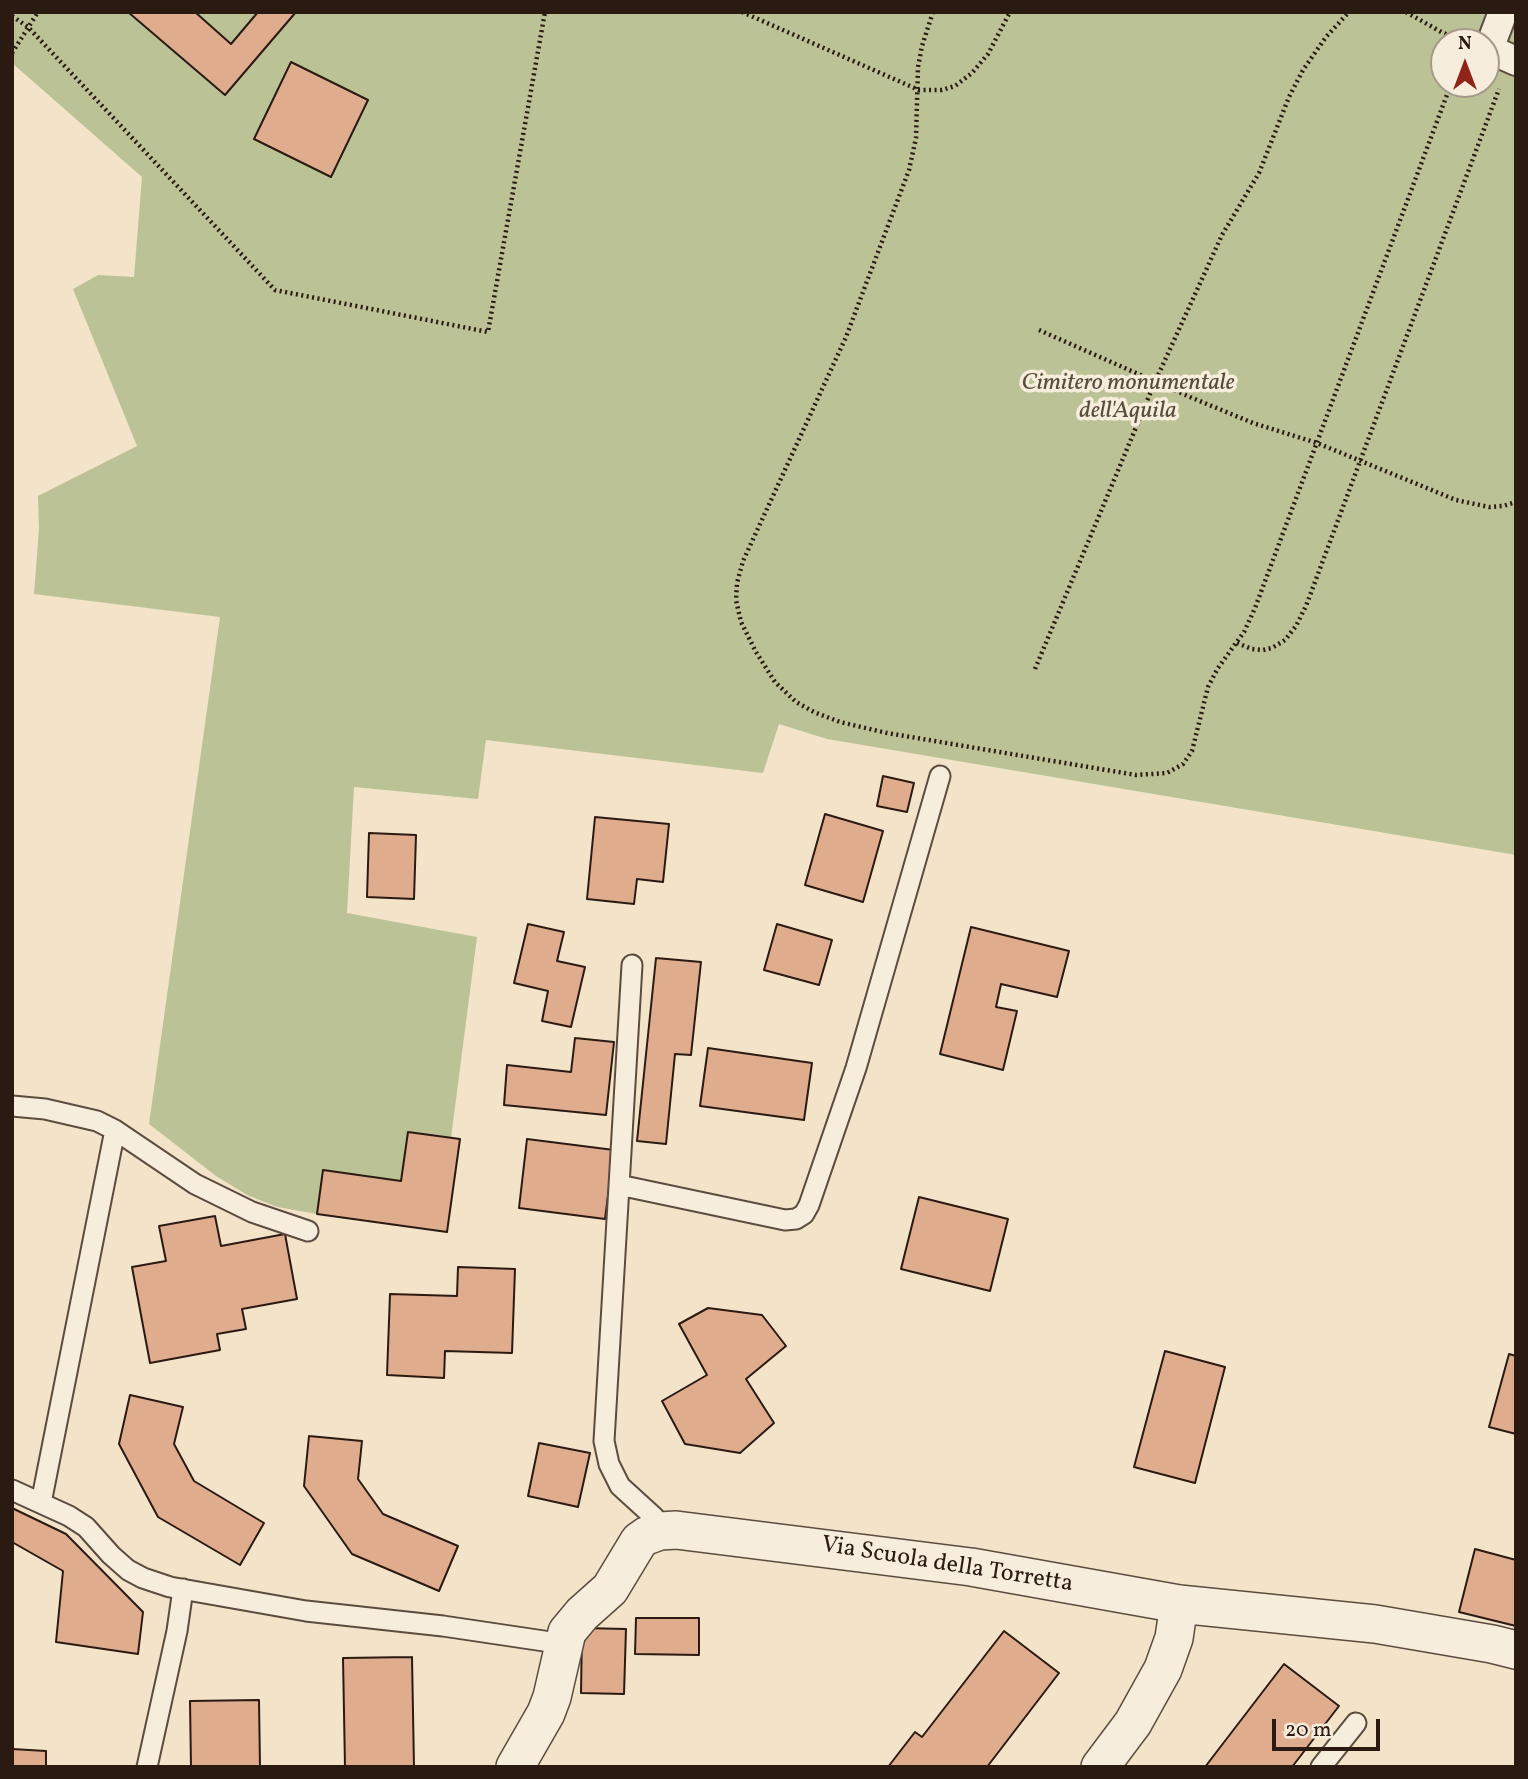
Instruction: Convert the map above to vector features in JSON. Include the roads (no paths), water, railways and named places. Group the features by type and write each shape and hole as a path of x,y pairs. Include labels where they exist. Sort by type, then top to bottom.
{"street":[{"path":"1503,12 1489,49 1513,60"},
{"path":"515,1767 546,1713 564,1644 573,1623 610,1589 639,1541 660,1531"},
{"name":"Via Scuola della Torretta","path":"660,1531 689,1531 971,1567 1179,1604 1376,1625 1516,1650"},
{"path":"1100,1767 1133,1723 1163,1669 1174,1638 1179,1604"}],"lane":[{"path":"619,1185 785,1220 796,1219 804,1214 856,1068 940,776"},
{"path":"632,965 604,1441 609,1464 620,1486 654,1517 660,1531"},
{"path":"12,1106 97,1121 214,1194 252,1212 308,1231"},
{"path":"41,1503 115,1130"},
{"path":"12,1490 69,1516 86,1527 128,1570 150,1581 306,1611 443,1626 564,1644"},
{"path":"147,1767 177,1630 183,1589"},
{"path":"1321,1767 1356,1723"}],"park label":[{"name":"Cimitero monumentale dell'Aquila","path":"1128,399"}]}
